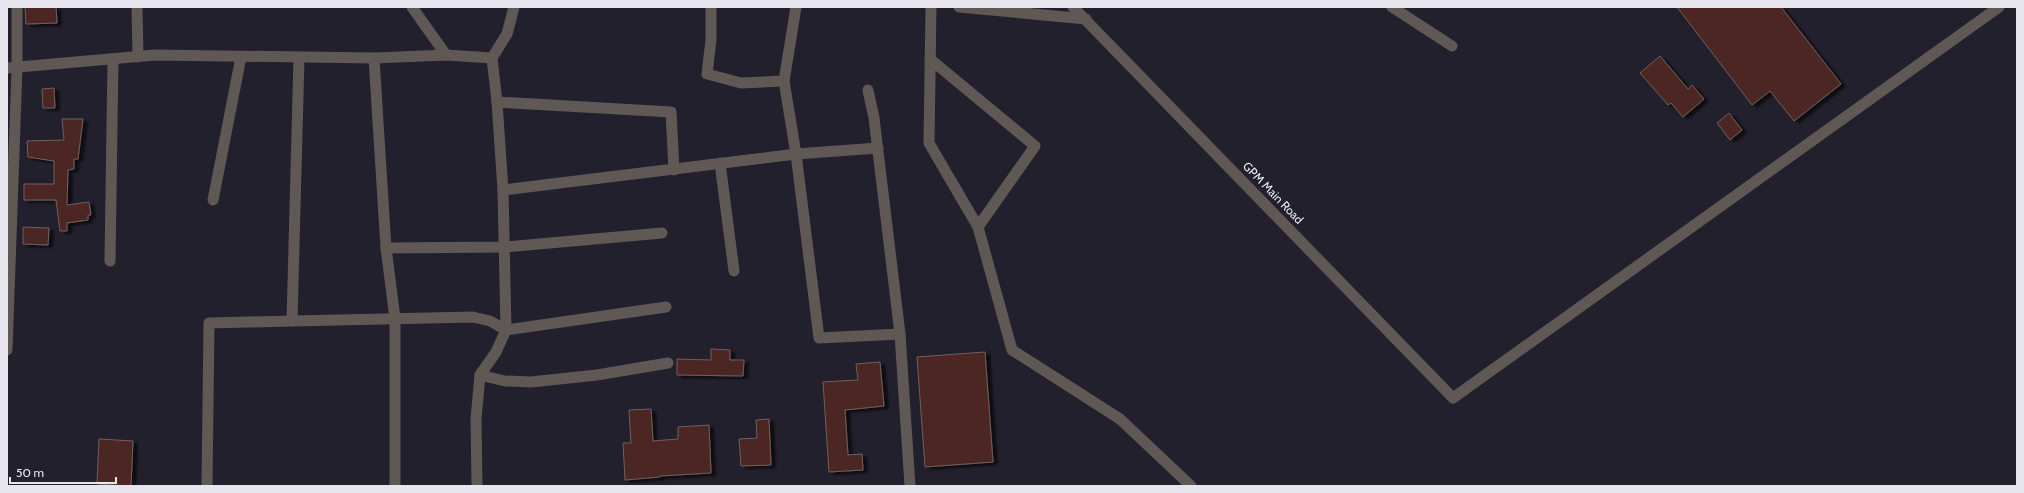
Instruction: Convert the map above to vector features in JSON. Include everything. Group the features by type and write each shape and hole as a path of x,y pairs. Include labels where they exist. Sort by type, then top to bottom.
{"street":[{"path":"7,350 12,68 17,7"},
{"path":"137,7 138,57"},
{"path":"412,7 446,55"},
{"path":"477,486 476,420 480,375 496,352 506,330 503,190 497,102 492,58 507,34 514,7"},
{"path":"711,7 711,40 707,74 741,83 784,81"},
{"path":"796,7 784,81 796,154 819,338 900,334"},
{"path":"931,7 929,143 978,227 1012,350 1120,419 1191,486"},
{"path":"959,7 1086,19"},
{"name":"GPM Main Road","path":"1073,7 1453,398 1999,7"},
{"path":"1392,7 1452,46"},
{"path":"12,68 155,55 299,58 374,58 446,55 492,58"},
{"path":"213,200 240,56"},
{"path":"292,321 299,58"},
{"path":"374,58 386,248 395,318 395,486"},
{"path":"110,261 113,59"},
{"path":"930,59 1035,146 978,227"},
{"path":"868,90 878,148 900,334 910,486"},
{"path":"497,102 671,112 674,170"},
{"path":"503,190 796,154 878,148"},
{"path":"720,163 734,271"},
{"path":"386,248 505,247 662,233"},
{"path":"207,486 209,322 473,317 490,321 506,330 666,307"},
{"path":"480,375 505,381 531,382 597,375 668,363"}],"building":[{"path":"25,7 56,7 57,23 26,24"},
{"path":"1677,7 1781,7 1841,84 1794,121 1770,91 1752,105"},
{"path":"1660,56 1688,89 1692,85 1704,99 1683,117 1671,103 1668,105 1640,73"},
{"path":"54,88 55,108 43,108 42,89"},
{"path":"1729,113 1742,130 1730,140 1717,123"},
{"path":"62,119 83,119 78,159 74,159 74,169 68,170 67,205 89,202 91,215 88,215 88,220 67,223 67,231 60,231 56,200 24,200 24,184 54,184 54,161 28,157 27,141 64,140"},
{"path":"23,227 49,228 48,245 23,244"},
{"path":"711,349 730,350 730,360 744,360 743,376 677,375 677,359 711,360"},
{"path":"985,352 993,462 925,467 917,357"},
{"path":"880,362 884,406 845,410 848,455 862,454 863,470 829,472 823,382 858,380 856,364"},
{"path":"651,409 653,441 678,439 678,427 709,425 711,473 625,480 623,443 631,443 629,410"},
{"path":"769,419 771,465 741,466 739,439 757,438 756,420"},
{"path":"99,439 133,441 131,486 97,484"}]}
